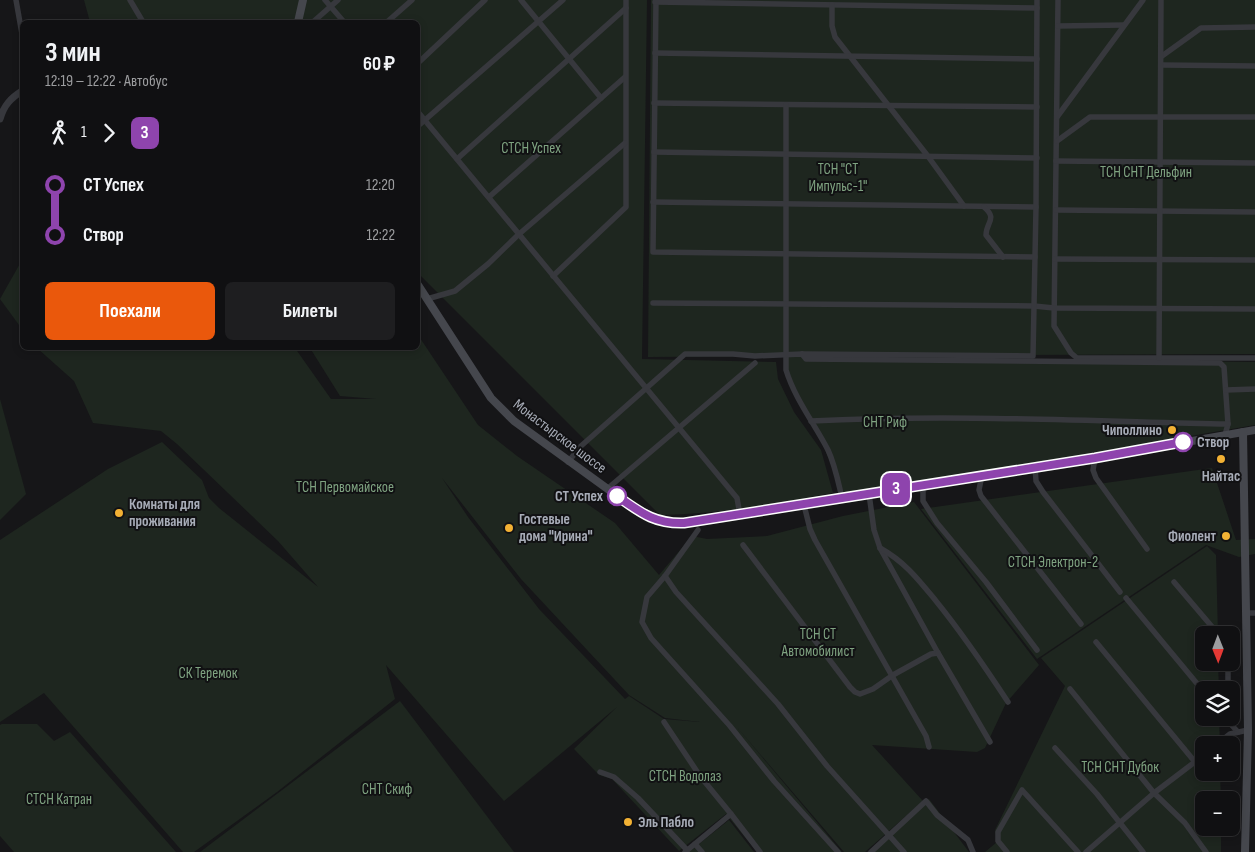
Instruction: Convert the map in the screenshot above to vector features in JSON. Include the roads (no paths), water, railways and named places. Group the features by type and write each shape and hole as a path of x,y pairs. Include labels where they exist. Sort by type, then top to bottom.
{"main road":[{"path":"298,20 303,0"},
{"name":"Монастырское шоссе","path":"420,288 491,398 514,422 648,517 667,523 684,523 804,505 1255,430"},
{"path":"1243,432 1248,730 1245,852"}],"street":[{"path":"16,0 20,23"},
{"path":"130,0 142,20"},
{"path":"324,0 342,20"},
{"path":"315,20 338,0"},
{"path":"389,20 412,0"},
{"path":"420,61 485,0"},
{"path":"521,0 601,98"},
{"path":"420,124 563,0"},
{"path":"553,276 626,207 626,0"},
{"path":"568,462 581,446 685,354 755,356 802,354 1033,356 1037,158 1037,0"},
{"path":"1058,0 1054,326 1071,353 1077,358 1255,358"},
{"path":"1057,117 1143,0"},
{"path":"1159,358 1162,117 1161,0"},
{"path":"1035,257 653,252 653,202 656,1 1037,8"},
{"path":"832,5 833,34 964,206"},
{"path":"457,159 626,8"},
{"path":"1058,26 1124,25"},
{"path":"1162,56 1201,28 1255,27"},
{"path":"655,53 1037,59"},
{"path":"1162,65 1255,66"},
{"path":"489,197 625,76"},
{"path":"0,119 5,106 12,97 20,92"},
{"path":"654,103 1037,107"},
{"path":"786,105 786,370 790,381 827,449 834,466 842,498"},
{"path":"420,115 737,498 740,515"},
{"path":"1056,140 1090,117 1255,117"},
{"path":"427,299 455,291 625,144"},
{"path":"654,152 1037,158"},
{"path":"1056,160 1255,163"},
{"path":"653,202 1036,208"},
{"path":"984,207 991,216 991,222 985,231 986,235 1003,257"},
{"path":"1056,210 1255,212"},
{"path":"1055,259 1255,260"},
{"path":"653,303 1255,309"},
{"path":"802,354 806,359 1220,363 1224,367 1226,390 1228,424 1225,435"},
{"path":"607,489 755,363"},
{"path":"1226,390 1255,389"},
{"path":"811,421 847,419 975,419 1228,424"},
{"path":"1095,458 1093,470 1096,478 1147,549"},
{"path":"1035,467 1036,481 1043,492 1120,592"},
{"path":"982,476 979,490 981,496 1081,624"},
{"path":"923,485 923,501 937,523 986,582 1037,650"},
{"path":"869,494 874,530 880,548 990,742"},
{"path":"804,505 815,540 893,675 926,736 929,747"},
{"path":"698,530 665,576 647,596 642,622 651,638 730,726 774,781 838,852"},
{"path":"743,545 855,692 860,694 873,689 893,675 931,654 938,653"},
{"path":"880,548 905,564 927,590 977,654 1008,702"},
{"path":"665,576 688,605 778,704 827,766 904,852"},
{"path":"1174,582 1211,626"},
{"path":"1126,598 1195,681"},
{"path":"1246,613 1255,613"},
{"path":"1086,852 1154,793 1194,762 1096,642"},
{"path":"1070,689 1154,793 1184,823 1206,852"},
{"path":"664,722 700,776 760,852"},
{"path":"1233,726 1238,732"},
{"path":"1227,736 1248,730"},
{"path":"1055,748 1097,794 1143,852"},
{"path":"600,772 614,777 638,798 686,851 731,814"},
{"path":"1007,852 998,841 998,832 1022,790 1078,852"},
{"path":"871,852 926,801 937,815 968,840 973,852"},
{"path":"695,844 702,852"}],"place":[{"name":"Чиполлино","path":"1172,430"},
{"name":"Створ","path":"1183,442"},
{"name":"Найтас","path":"1221,459"},
{"name":"СТ Успех","path":"617,496"},
{"name":"Комнаты для проживания","path":"119,513"},
{"name":"Гостевые дома \"Ирина\"","path":"509,528"},
{"name":"Фиолент","path":"1226,536"},
{"name":"Эль Пабло","path":"628,822"}],"park label":[{"name":"СТСН Успех","path":"531,148"},
{"name":"ТСН СНТ Дельфин","path":"1146,172"},
{"name":"ТСН \"СТ Импульс-1\"","path":"838,178"},
{"name":"СНТ Риф","path":"885,422"},
{"name":"ТСН Первомайское","path":"345,487"},
{"name":"СТСН Электрон-2","path":"1053,562"},
{"name":"ТСН СТ Автомобилист","path":"818,642"},
{"name":"СК Теремок","path":"208,673"},
{"name":"ТСН СНТ Дубок","path":"1120,767"},
{"name":"СТСН Водолаз","path":"685,776"},
{"name":"СНТ Скиф","path":"387,789"},
{"name":"СТСН Катран","path":"59,799"}]}
